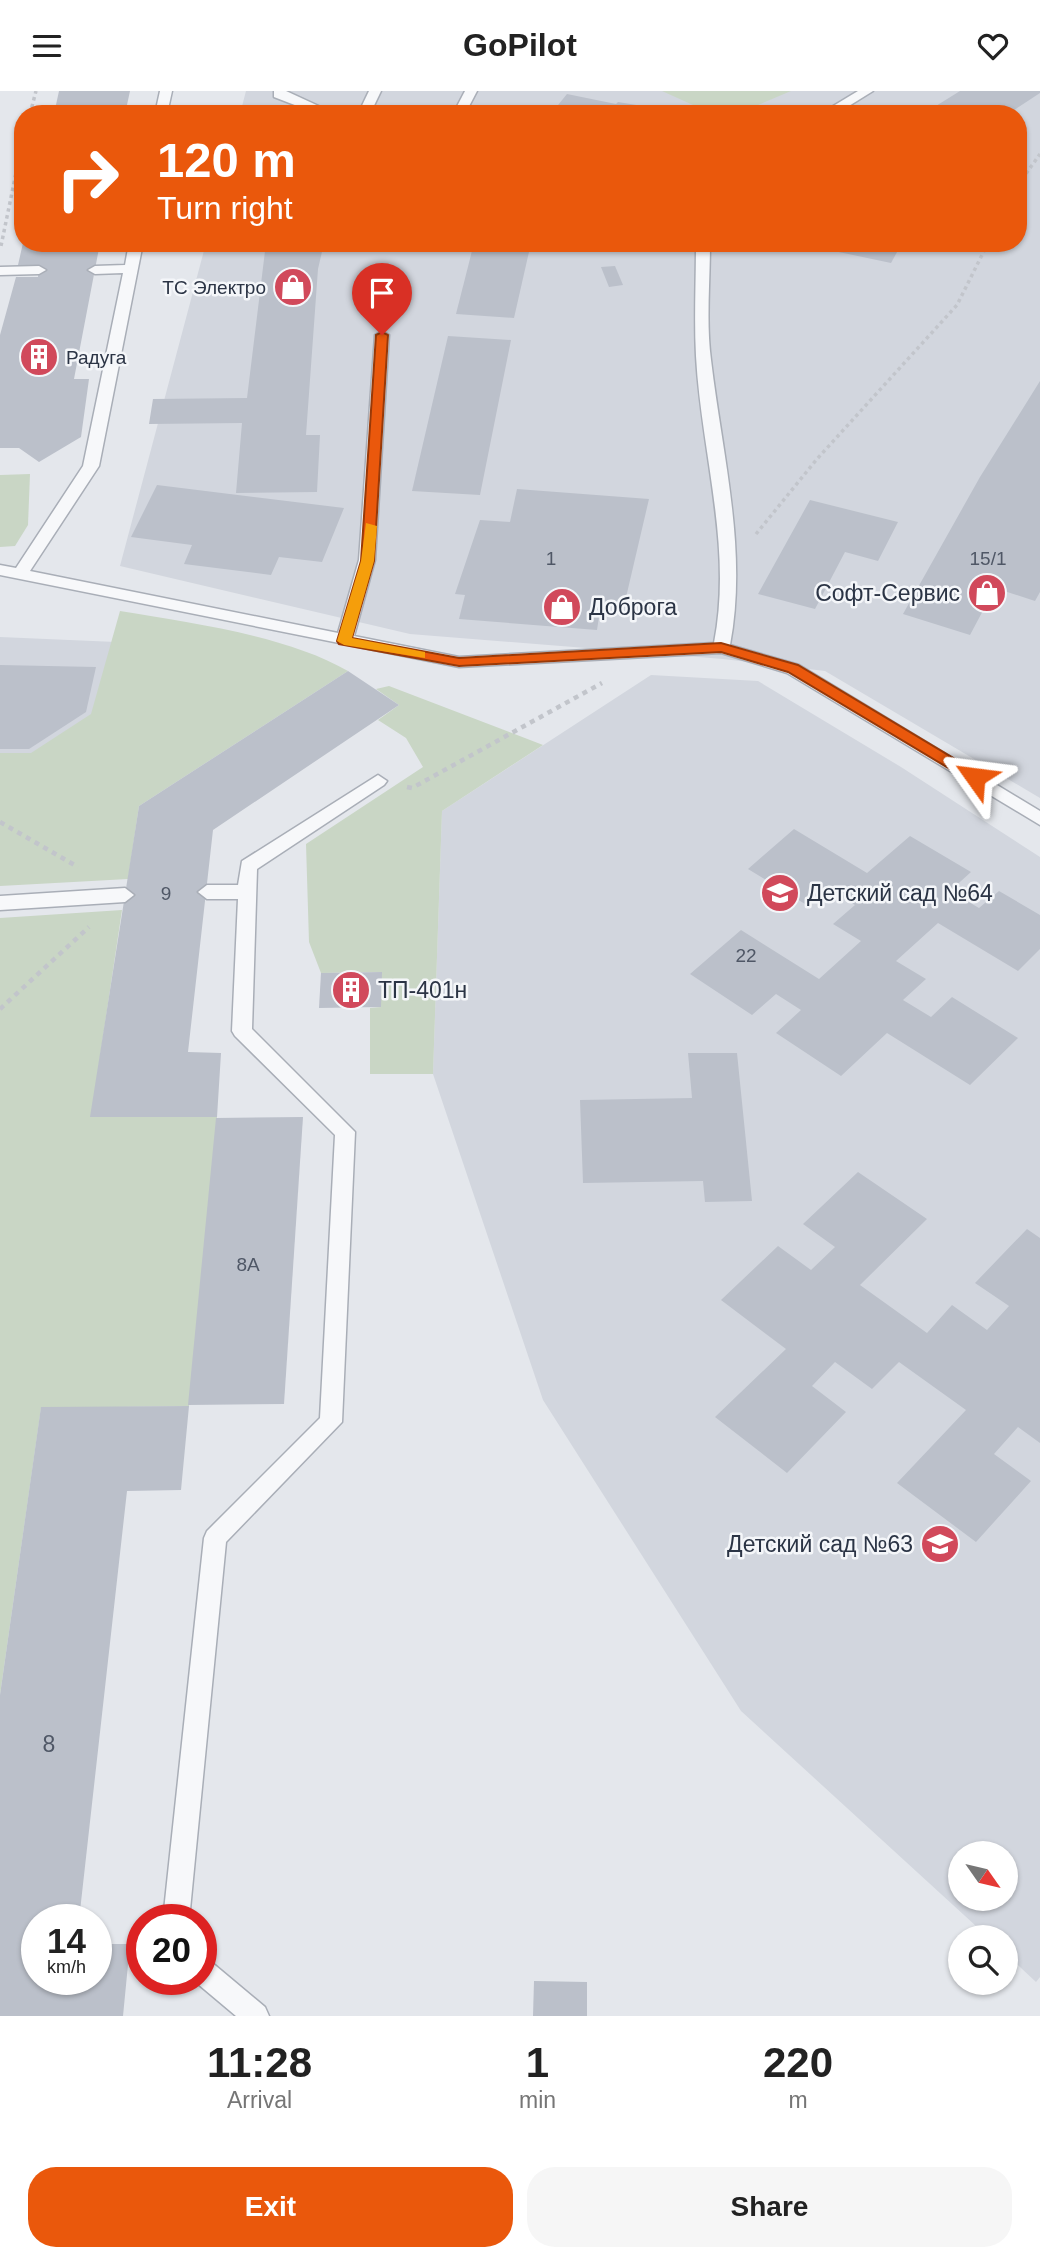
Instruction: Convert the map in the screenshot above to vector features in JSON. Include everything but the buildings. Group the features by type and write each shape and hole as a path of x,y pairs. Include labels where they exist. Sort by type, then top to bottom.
{"lane":[{"path":"279,91 278,94 307,105"},
{"path":"842,105 867,91"},
{"path":"21,572 91,466 135,252"},
{"path":"703,252 703,356 730,566 728,612 721,648"},
{"path":"95,270 132,269"},
{"path":"0,271 38,270"},
{"path":"344,641 367,561 382,335"},
{"path":"0,570 21,572 344,641 459,662 721,648 793,669 1040,819"},
{"path":"178,1904 215,1538 331,1422 345,1132 242,1031 248,866 378,781"},
{"path":"207,892 246,892"},
{"path":"0,903 125,895"},
{"path":"217,1983 256,2016"}],"path":[{"path":"1027,172 1040,154"},
{"path":"0,250 14,182"},
{"path":"730,566 817,459 957,305 984,252"},
{"path":"378,781 412,788 657,651"},
{"path":"0,822 125,895 0,1009"}],"shaded area":[{"path":"246,91 1040,91 1040,798 825,671 723,659 410,634 120,566 204,252 1027,252 1027,105 242,105"},
{"path":"0,637 162,644 133,735 0,775"},
{"path":"651,675 758,681 901,767 1040,857 1040,1977 1036,1982 1018,1965 1018,1925 975,1925 960,1911 1018,1911 1018,1841 948,1841 948,1900 741,1711 543,1400 433,1074 442,811"}],"green space":[{"path":"662,91 791,91 758,105 693,105"},
{"path":"30,474 28,525 15,546 0,547 0,475"},
{"path":"120,611 267,639 296,648 348,671 139,806 128,879 0,886 0,753 31,753 91,714"},
{"path":"389,686 543,745 442,811 433,1074 370,1074 370,1008 381,1007 381,972 321,973 309,942 306,844 423,767 406,738 378,720 399,705 376,689"},
{"path":"122,910 91,1117 217,1117 189,1406 41,1408 0,1695 0,918"}],"slow traffic":[{"path":"370,526 367,561 344,641 420,655"}],"place":[{"name":"ТС Электро","path":"293,287"},
{"name":"Радуга","path":"39,357"},
{"name":"Софт-Сервис","path":"987,593"},
{"name":"Доброга","path":"562,607"},
{"name":"Детский сад №64","path":"780,893"},
{"name":"ТП-401н","path":"351,990"},
{"name":"Детский сад №63","path":"940,1544"}],"route":[{"path":"382,335 374,491 367,561 344,641 459,662 721,648 793,669 975,777"}]}
